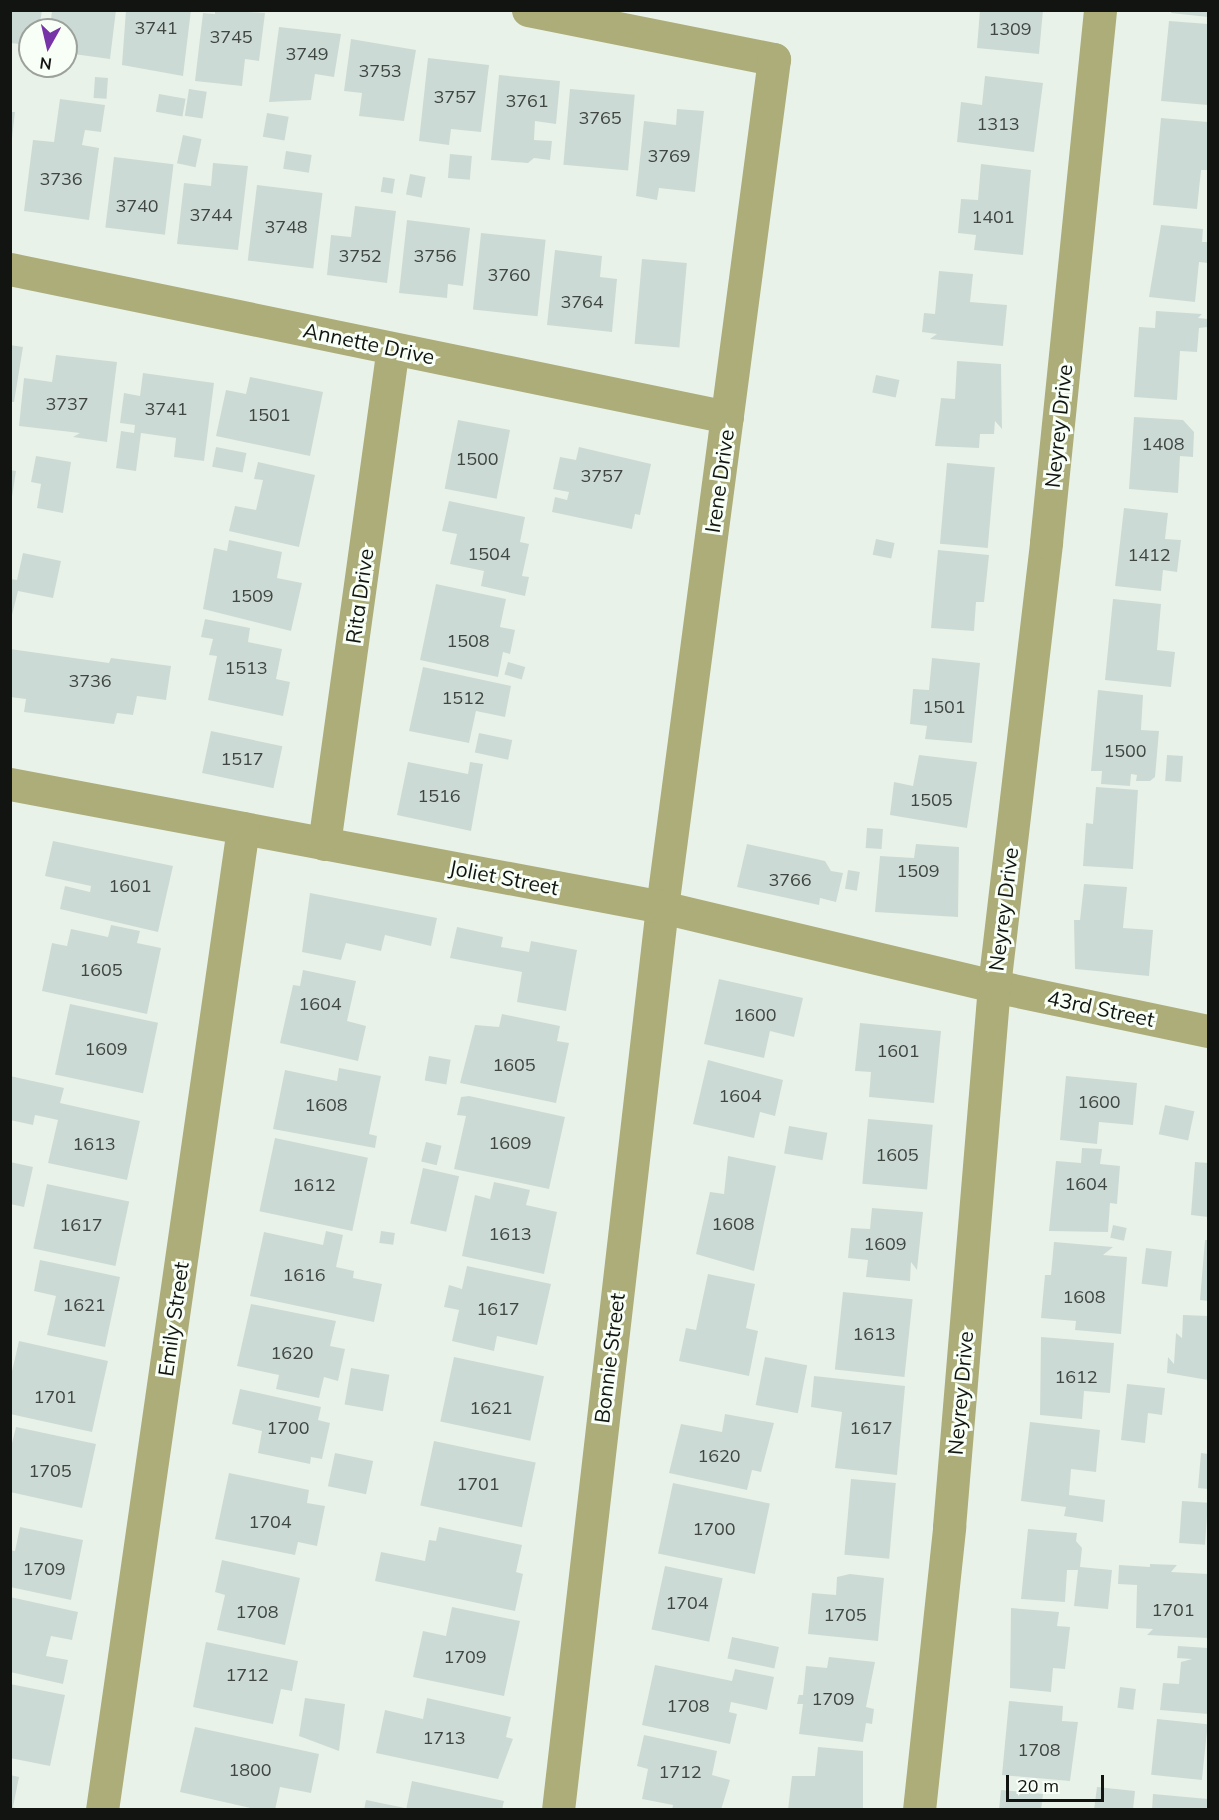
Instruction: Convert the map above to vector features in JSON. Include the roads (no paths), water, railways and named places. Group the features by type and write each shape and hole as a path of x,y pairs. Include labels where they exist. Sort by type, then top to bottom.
{"street":[{"name":"Irene Drive","path":"528,10 774,58 662,907"},
{"name":"Neyrey Drive","path":"919,1809 949,1527 994,986 1046,542 1100,10"},
{"name":"Annette Drive","path":"10,269 727,417"},
{"name":"Rita Drive","path":"324,844 393,349"},
{"name":"Joliet Street","path":"10,784 662,907 994,986"},
{"name":"Emily Street","path":"102,1809 243,828"},
{"name":"Bonnie Street","path":"558,1809 662,907"},
{"name":"43rd Street","path":"994,986 1209,1031"}]}
